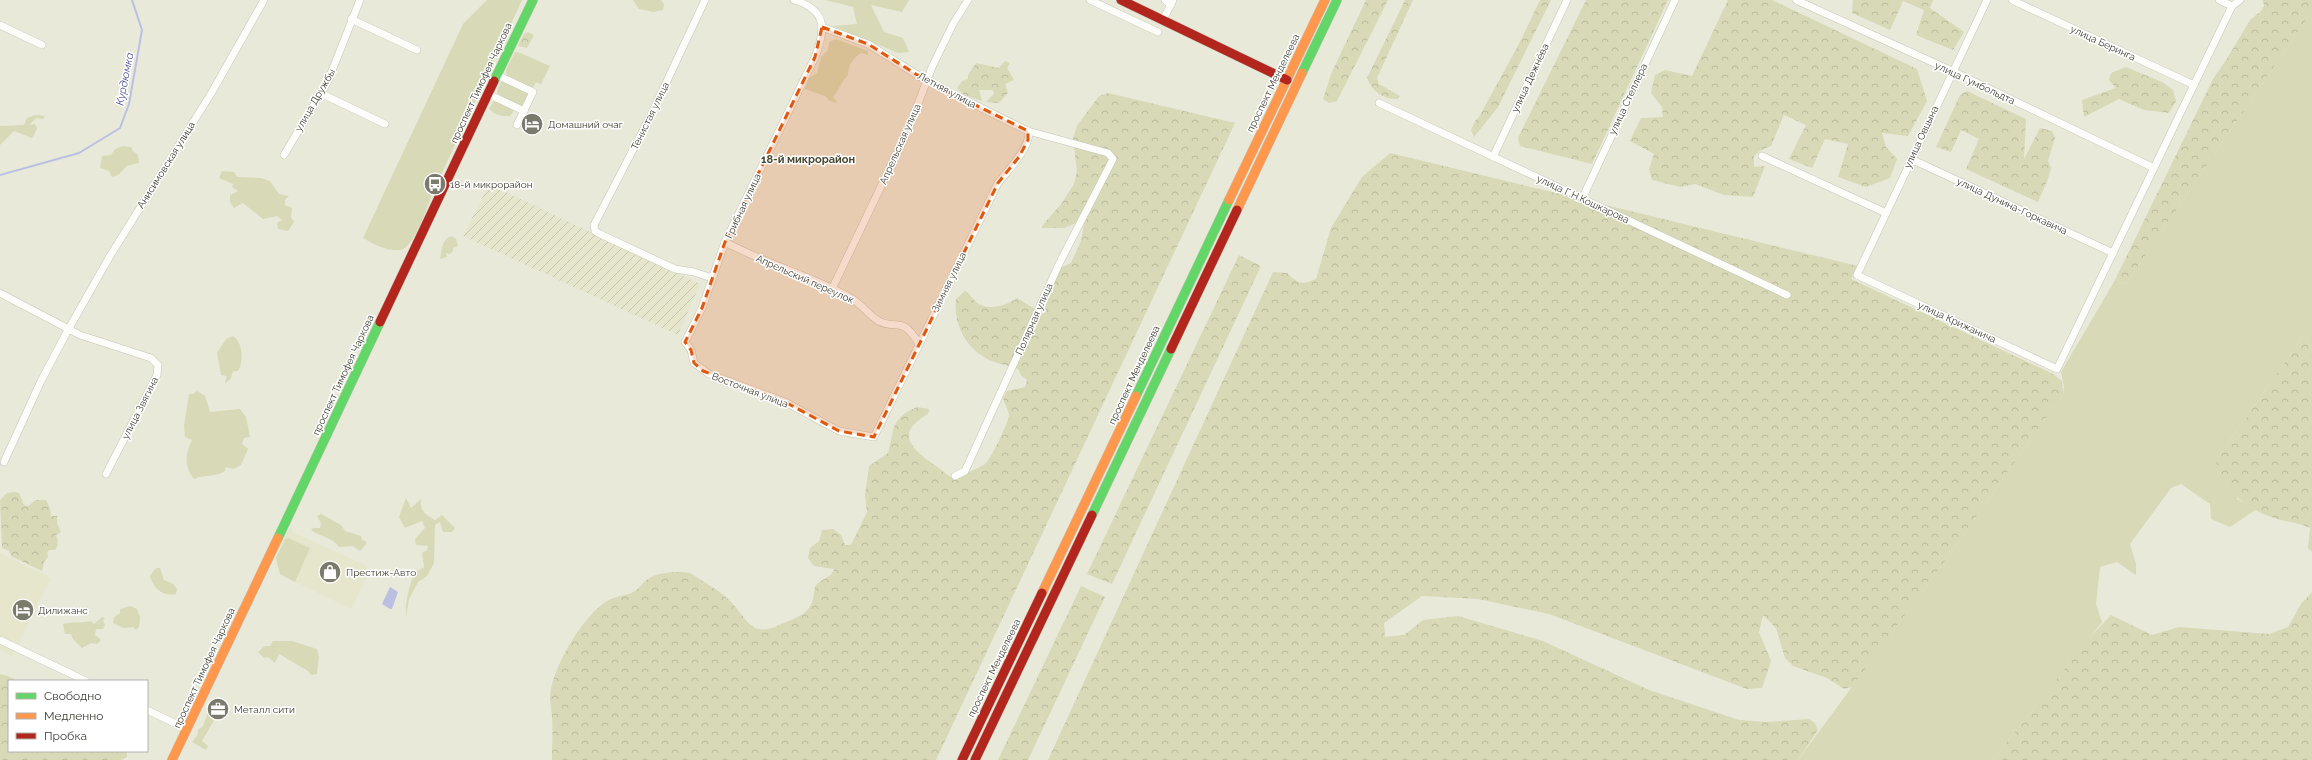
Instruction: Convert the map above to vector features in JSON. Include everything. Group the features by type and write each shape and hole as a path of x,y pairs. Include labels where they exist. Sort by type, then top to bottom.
{"main road":[{"name":"проспект Тимофея Чаркова","path":"172,760 532,0"},
{"path":"1121,0 1287,80"},
{"name":"проспект Менделеева","path":"962,760 1325,0"},
{"path":"975,760 1337,0"},
{"path":"1057,561 1067,566"}],"street":[{"name":"Анисимовская улица","path":"4,462 38,387 68,330 110,256 212,92 264,0"},
{"name":"улица Дружбы","path":"284,155 335,66 351,19 360,0"},
{"name":"Тенистая улица","path":"705,0 651,115 594,225 595,231 675,269 694,272 712,278"},
{"path":"794,0 817,12 821,18 822,27"},
{"name":"Апрельская улица","path":"832,289 893,162 948,34 968,0"},
{"path":"1090,0 1158,32"},
{"path":"1163,20 1172,3 1165,0"},
{"name":"улица Дежнёва","path":"1493,157 1567,0"},
{"name":"улица Стеллера","path":"1582,199 1675,0"},
{"name":"улица Гумбольдта","path":"1796,0 1952,71 2154,168"},
{"name":"улица Овцына","path":"1857,275 1952,71 1987,0"},
{"name":"улица Беринга","path":"2012,0 2194,85"},
{"path":"2219,0 2232,6"},
{"path":"2113,253 2232,6 2240,0"},
{"path":"351,19 417,50"},
{"path":"0,25 42,46"},
{"name":"Летняя улица","path":"822,27 868,44 927,81 1028,131 1108,153 1113,159"},
{"name":"Грибная улица","path":"684,342 702,308 725,242 815,57 822,27"},
{"path":"497,75 533,92 517,125"},
{"path":"320,93 385,124"},
{"path":"488,94 524,111"},
{"name":"улица Г.Н.Кошкарова","path":"1379,103 1787,295"},
{"name":"Зимняя улица","path":"874,438 998,183 1019,157 1028,140 1028,131"},
{"path":"1762,156 1886,212"},
{"name":"Полярная улица","path":"955,476 965,471 1059,264 1113,159"},
{"name":"улица Дунина-Горкавича","path":"1911,159 2113,253"},
{"name":"Апрельский переулок","path":"725,242 747,254 832,289 858,303 878,320 903,326 913,335 919,344"},
{"name":"улица Крижанича","path":"1857,275 2057,369 2113,253"},
{"path":"0,293 68,330"},
{"name":"улица Звягина","path":"68,330 151,358 158,365 157,375 106,474"},
{"name":"Восточная улица","path":"684,342 691,350 694,363 709,374 785,402 839,431 874,438"},
{"path":"0,640 84,680"},
{"path":"148,710 187,729"}],"highlighted area":[{"path":"822,27 868,44 927,81 1028,131 1028,140 1019,157 998,183 874,437 839,431 785,402 703,371 694,363 691,350 685,342 702,308 725,242 815,57"}],"shaded area":[{"path":"489,184 700,284 678,335 463,236"},
{"path":"291,526 293,532 367,566 367,576 351,609 280,574 276,558"},
{"path":"0,553 51,578 12,656 0,650"}],"green space":[{"path":"487,0 522,0 441,175 434,175 428,190 432,194 424,216 411,242 401,250 386,249 376,245 363,238 463,24"},
{"path":"633,0 661,0 664,4 663,10 654,12 639,9"},
{"path":"825,0 909,0 902,12 871,5 884,32 903,38 909,52 898,53 833,26 857,24 853,7"},
{"path":"1366,0 1388,0 1337,101 1329,103 1323,99 1331,74"},
{"path":"1405,0 1413,0 1377,78 1379,84 1400,96 1398,99 1392,99 1387,98 1375,91 1367,78"},
{"path":"1540,0 1551,0 1498,107 1474,137 1471,130 1475,121 1479,117 1520,42"},
{"path":"1586,0 1668,0 1592,164 1520,146 1518,138"},
{"path":"1728,0 1772,0 1917,69 1927,101 1908,136 1882,133 1886,147 1897,159 1890,178 1866,187 1838,177 1848,144 1825,139 1812,168 1789,159 1806,125 1784,115 1771,146 1761,150 1754,156 1754,167 1765,166 1753,197 1724,195 1695,184 1680,187 1652,180 1649,169 1654,154 1630,141 1641,118 1663,117 1662,107 1651,93 1655,75 1665,70 1692,76"},
{"path":"1853,0 1933,0 1930,8 1964,32 1953,50 1916,35 1924,10 1903,1 1890,30 1852,13"},
{"path":"2263,0 2312,0 2312,11 2126,284 2114,282 2213,79 2250,20 2261,11 2264,6"},
{"path":"2312,11 2312,324 2230,440 2237,499 2257,509 2230,527 2211,519 2210,504 2181,484 2171,488 2130,544 2136,564 2136,575 2117,562 2100,567 2096,604 2102,622 1993,760 1798,760 1950,554 2063,394 2064,387 2061,372 2114,282 2126,284"},
{"path":"528,32 534,35 527,48 518,46 524,34"},
{"path":"836,39 868,51 868,55 861,53 852,62 848,75 833,97 838,103 830,101 825,96 805,89 809,78 817,73 821,57 828,50 829,42"},
{"path":"515,52 550,66 541,84 536,82 533,88 507,77 506,70"},
{"path":"1005,61 1010,63 1007,68 1014,80 1005,84 1008,93 999,103 986,102 994,94 993,90 979,90 982,101 964,95 957,88 962,81 968,79 968,75 976,63 999,68"},
{"path":"2126,67 2162,82 2173,90 2176,101 2169,113 2144,110 2119,99 2084,117 2082,100 2116,88 2109,80 2111,73"},
{"path":"502,80 527,91 529,96 523,107 498,95 497,91"},
{"path":"1967,91 2026,119 2024,159 2040,128 2052,131 2055,138 2048,161 2051,168 2038,202 1966,169 1979,139 1961,130 1951,152 1936,147 1960,95"},
{"path":"1108,93 1235,123 936,760 552,760 552,715 550,699 551,687 555,674 568,646 586,621 604,603 635,591 646,580 657,575 674,572 690,573 728,599 751,626 757,629 774,627 798,617 805,612 813,600 815,587 817,584 833,572 834,569 814,566 808,558 810,548 819,541 822,530 833,529 841,535 845,545 850,545 852,543 867,512 865,495 869,466 888,453 895,425 898,420 908,411 917,407 929,409 928,414 911,428 909,434 910,441 919,453 951,477 954,478 985,464 999,441 1008,419 1009,415 1003,398 1007,391 1025,387 1027,380 1021,375 1018,369 983,357 975,351 959,327 956,299 965,291 976,302 986,307 991,307 1003,305 1017,298 1043,314 1056,270 1071,263 1081,241 1084,224 1081,221 1064,228 1042,228 1042,226 1062,203 1074,184 1077,171 1073,138 1077,126 1099,96"},
{"path":"495,100 514,111 510,116 501,116 496,114 489,108"},
{"path":"35,115 45,116 43,119 36,118 29,125 35,124 37,129 32,138 14,131 0,145 0,126 24,125 27,118"},
{"path":"123,146 131,147 138,155 139,163 127,166 118,175 112,177 109,171 100,168 102,156 111,155 115,149"},
{"path":"1390,153 1858,266 1851,279 2053,374 2062,381 2063,394 1950,554 1852,687 1844,689 1827,678 1793,666 1785,658 1776,628 1763,615 1759,632 1771,661 1762,688 1747,689 1549,614 1478,599 1422,596 1384,623 1385,637 1404,635 1423,620 1458,616 1543,641 1649,690 1739,720 1766,722 1809,719 1815,723 1818,730 1798,760 1048,760 1273,272 1287,273 1297,281 1304,283 1316,279 1331,228 1362,177"},
{"path":"222,171 234,172 237,177 261,178 270,181 279,194 289,196 285,200 285,205 292,208 291,217 294,222 288,231 278,229 277,223 282,220 277,216 263,219 243,203 234,208 230,202 230,195 238,191 232,187 233,184 219,178"},
{"path":"452,236 456,239 458,246 453,248 453,251 450,254 446,253 447,257 440,259 444,242 448,237"},
{"path":"1239,255 1261,266 1112,584 1087,574"},
{"path":"2312,324 2312,552 2308,548 2310,528 2301,524 2266,515 2243,502 2217,479 2216,460"},
{"path":"233,336 241,347 242,358 238,371 233,371 231,378 225,384 227,376 221,375 217,353 226,339"},
{"path":"197,391 205,396 210,412 240,409 246,417 250,437 244,438 242,444 248,449 241,465 234,469 226,467 225,471 221,473 194,479 188,470 187,465 188,451 192,440 185,437 184,426 189,394 193,394"},
{"path":"7,493 19,493 24,505 28,506 36,500 46,500 50,508 51,516 57,516 57,523 61,532 56,535 58,545 55,550 49,550 47,553 48,557 44,562 42,571 11,556 9,551 2,548 0,500"},
{"path":"406,498 411,508 421,499 422,510 426,514 435,520 442,515 455,528 452,532 443,532 440,522 435,525 434,563 427,576 418,582 409,599 406,617 410,584 414,573 424,567 422,553 427,550 428,546 416,545 415,539 425,528 422,521 405,528 399,517"},
{"path":"321,514 341,525 345,531 361,536 362,540 366,541 366,544 360,551 353,546 339,547 333,541 311,530 313,528 320,528 321,523 317,516"},
{"path":"288,538 310,548 295,582 280,574 276,558 285,539"},
{"path":"156,568 160,568 164,580 173,584 177,589 176,594 171,595 163,593 156,588 150,576"},
{"path":"1081,586 1105,597 1028,760 998,760"},
{"path":"2312,592 2312,760 1993,760 2089,638 2111,615 2152,635 2179,627 2269,634 2288,627 2301,604"},
{"path":"130,606 137,609 140,617 139,627 136,630 133,627 123,628 113,623 114,617 120,613 120,609"},
{"path":"102,617 105,618 103,621 105,625 103,629 96,629 95,635 101,640 97,644 91,643 82,648 73,639 71,634 65,634 63,624 91,621 94,624"},
{"path":"273,641 292,641 317,649 319,657 317,674 311,675 308,671 279,654 275,663 268,657 264,658 258,652 265,646 270,646"},
{"path":"0,674 15,680 8,680 8,752 127,752 127,757 121,760 0,760"},
{"path":"209,710 212,710 211,714 216,717 202,741 208,746 206,750 192,742 198,734 198,730 203,726"}],"water":[{"path":"390,587 398,592 392,609 382,604"}],"waterway":[{"name":"Курдюмка","path":"0,175 79,153 120,128 129,104 142,30 132,0"}],"traffic: fast":[{"path":"494,81 533,0"},
{"path":"1302,73 1337,0"},
{"path":"1136,396 1229,200"},
{"path":"278,538 380,322"},
{"path":"1092,515 1171,349"}],"traffic: slow":[{"path":"1229,200 1325,0"},
{"path":"1237,210 1302,73"},
{"path":"1042,593 1136,396"},
{"path":"172,760 278,538"}],"traffic: jam":[{"path":"1121,0 1287,80"},
{"path":"380,322 494,81"},
{"path":"1171,349 1237,210"},
{"path":"975,760 1092,515"},
{"path":"962,760 1042,593"}],"place":[{"name":"Домашний очаг","path":"532,124"},
{"name":"18-й микрорайон","path":"435,184"},
{"name":"Престиж-Авто","path":"330,572"},
{"name":"Дилижанс","path":"23,610"},
{"name":"Металл сити","path":"218,709"}],"district":[{"name":"18-й микрорайон","path":"808,159"}]}
